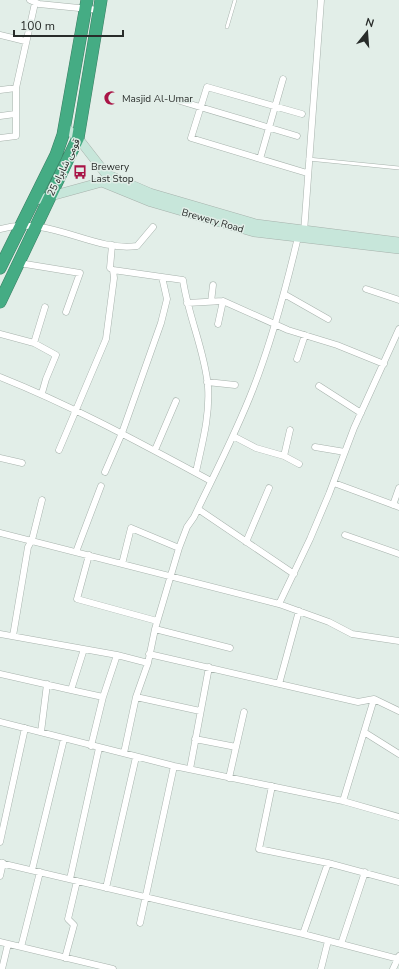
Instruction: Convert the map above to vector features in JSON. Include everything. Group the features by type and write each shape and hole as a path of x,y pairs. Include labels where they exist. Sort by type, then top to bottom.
{"highway":[{"name":"قومی شاہراہ 25","path":"0,268 56,155 65,126 86,4"},
{"name":"قومی شاہراہ 25","path":"0,302 49,196 78,138 100,5"}],"main road":[{"name":"Brewery Road","path":"65,126 78,138 104,178 256,224 302,235 399,249"},
{"path":"33,201 104,178"},
{"name":"Brewery Road","path":"302,235 399,242"}],"street":[{"path":"124,753 136,697 148,663 155,629 179,548 187,527 198,509 233,436 253,389 302,235 321,0"},
{"path":"0,138 16,136 16,88 32,1 100,5"},
{"path":"0,34 25,42"},
{"path":"260,159 284,79"},
{"path":"302,114 206,87 191,138 307,173"},
{"path":"0,90 16,88"},
{"path":"180,101 296,136"},
{"path":"0,116 15,114"},
{"path":"0,229 36,225 122,248 137,246 153,227"},
{"path":"59,450 106,339 114,278 113,270 110,268 112,245"},
{"path":"18,263 80,273 66,312"},
{"path":"113,270 183,280 187,303 204,364 207,382 207,421 196,472"},
{"path":"105,472 122,433 161,323 167,299 162,277"},
{"path":"211,302 213,284"},
{"path":"366,289 399,300"},
{"path":"284,294 328,319"},
{"path":"187,303 223,301 305,335 384,364"},
{"path":"218,324 223,301"},
{"path":"34,344 45,307"},
{"path":"279,604 294,574 334,483 361,413 399,330"},
{"path":"0,334 34,344 56,355 42,393"},
{"path":"297,359 305,335"},
{"path":"0,377 42,393 77,410 211,481"},
{"path":"207,382 234,385"},
{"path":"318,386 361,413"},
{"path":"155,450 176,401"},
{"path":"284,456 290,430"},
{"path":"233,436 256,448 284,456 299,464"},
{"path":"315,447 345,452"},
{"path":"0,458 22,464"},
{"path":"334,483 396,506 399,488"},
{"path":"76,552 101,486"},
{"path":"246,542 269,488"},
{"path":"13,636 28,547 32,540 42,500"},
{"path":"198,509 294,574"},
{"path":"122,564 131,528 179,548"},
{"path":"0,532 279,604 329,622 352,634 399,642"},
{"path":"345,535 399,554"},
{"path":"89,555 77,599 158,621"},
{"path":"279,684 299,612"},
{"path":"155,629 230,648"},
{"path":"0,634 117,655 148,663"},
{"path":"71,690 84,649"},
{"path":"149,654 358,702 374,699 399,711"},
{"path":"91,746 117,655"},
{"path":"190,770 209,667"},
{"path":"0,674 104,697"},
{"path":"41,732 47,684"},
{"path":"136,697 200,711"},
{"path":"343,802 374,699"},
{"path":"229,778 244,712"},
{"path":"0,722 190,770 272,786 343,802 399,817"},
{"path":"0,842 24,728"},
{"path":"364,732 399,754"},
{"path":"32,870 64,739"},
{"path":"195,739 236,747"},
{"path":"65,958 74,925 68,919 73,880 99,748"},
{"path":"106,888 136,757"},
{"path":"140,923 174,766"},
{"path":"272,786 259,849 328,863 399,882"},
{"path":"0,876 1,863 303,934 399,958 393,969"},
{"path":"303,934 328,863"},
{"path":"21,947 40,872"},
{"path":"341,944 365,872"},
{"path":"320,969 328,941"},
{"path":"0,942 113,969"},
{"path":"2,969 8,944"}],"lane":[{"path":"227,27 235,0"},
{"path":"308,159 399,168"}],"place":[{"name":"Masjid Al-Umar","path":"111,98"},
{"name":"Brewery Last Stop","path":"80,172"}]}
